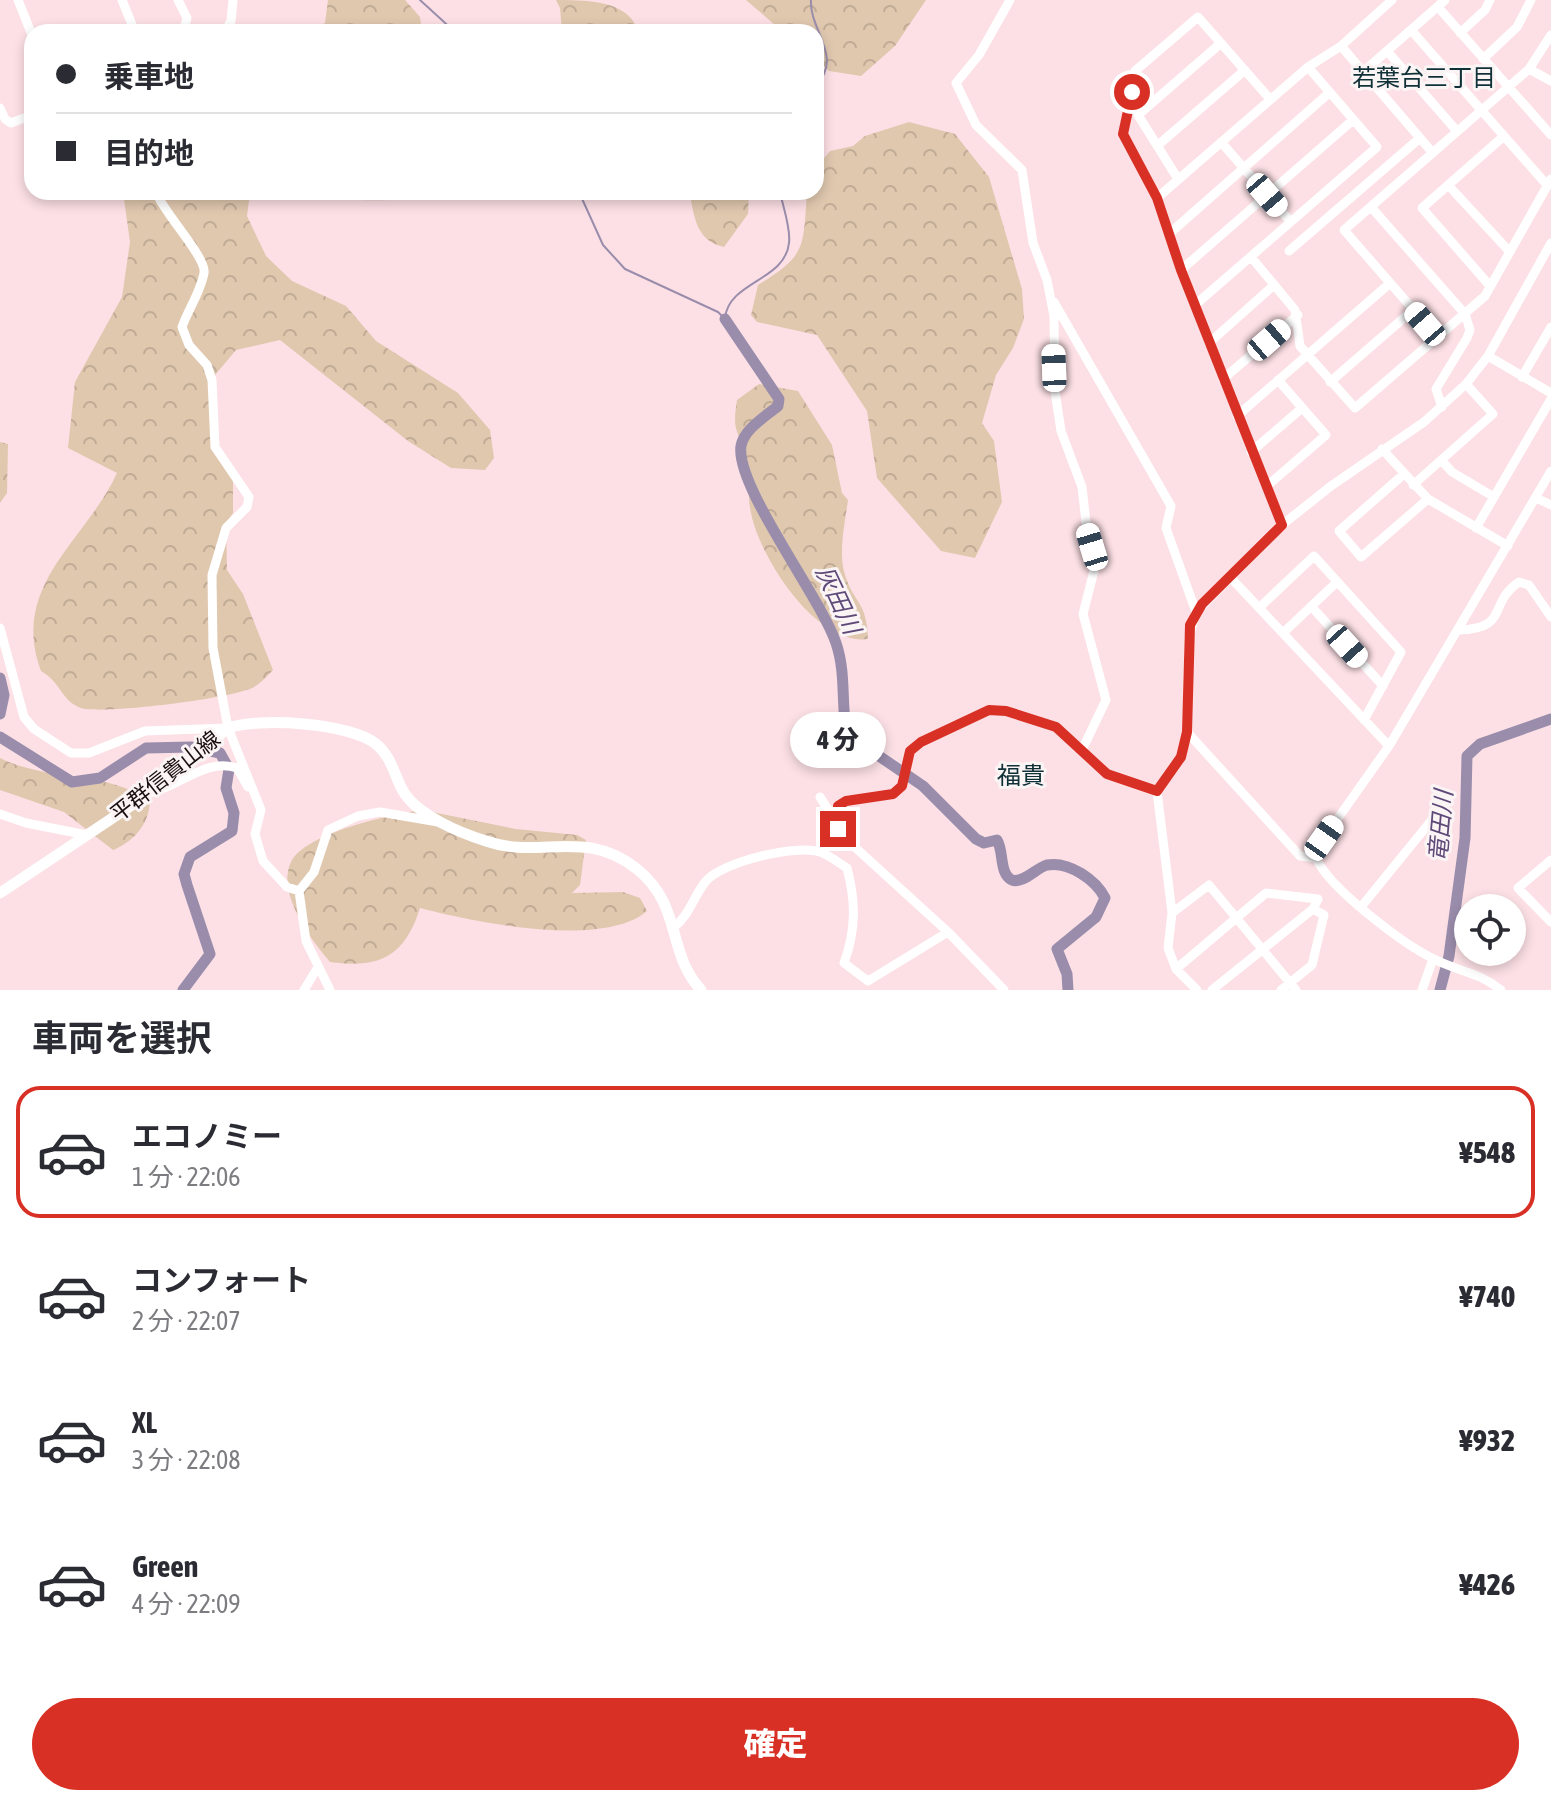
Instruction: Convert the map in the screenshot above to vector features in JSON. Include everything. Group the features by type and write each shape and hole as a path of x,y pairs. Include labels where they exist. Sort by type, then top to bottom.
{"main road":[{"name":"平群信貴山線","path":"0,893 149,793 228,728 242,723 302,725 365,738 388,757 404,792 414,804 488,842 523,847 587,845 612,853 651,880 670,911 685,969 701,990"}],"street":[{"path":"18,0 28,24"},
{"path":"122,0 132,24"},
{"path":"178,0 187,18 185,24"},
{"path":"229,24 233,0"},
{"path":"1010,0 979,55 956,83 976,125 1022,170 1033,243 1050,296 1171,506 1166,528 1196,612"},
{"path":"1157,198 1270,99 1308,67 1341,46 1392,0"},
{"path":"1460,33 1485,10 1490,0"},
{"path":"1483,59 1517,27 1531,0"},
{"path":"1363,72 1442,3 1460,33 1551,135"},
{"path":"1270,99 1198,17 1135,71 1123,134 1157,198 1181,270 1282,525"},
{"path":"1251,257 1298,315 1300,346 1306,355 1355,408 1485,296 1549,182 1411,30"},
{"path":"1438,338 1344,230 1529,69 1551,35"},
{"path":"1178,179 1138,115 1221,43"},
{"path":"1341,46 1432,152"},
{"path":"1387,51 1456,130"},
{"path":"1195,305 1377,147 1308,67"},
{"path":"1529,69 1551,81"},
{"path":"1157,146 1245,70"},
{"path":"1170,233 1329,93"},
{"path":"0,108 5,119 11,123 24,118"},
{"path":"1181,270 1353,120"},
{"path":"1490,286 1422,208 1504,136"},
{"path":"1289,251 1420,138"},
{"path":"1221,142 1290,221"},
{"path":"1448,185 1509,251"},
{"path":"160,200 175,226 204,262 204,273 182,327 183,335 207,365 212,380 215,447 249,497 247,507 226,528 209,588 217,683 228,728 257,793 259,817 255,834 263,861 287,887 299,891"},
{"path":"1371,207 1465,314 1470,330 1467,338 1436,389 1442,407"},
{"path":"1197,990 1176,969 1168,948 1172,913 1157,791 1181,757 1187,732 1189,637 1196,612 1282,525 1442,407 1466,384 1488,356 1551,243"},
{"path":"1237,416 1389,284"},
{"path":"1209,343 1274,285"},
{"path":"1050,296 1061,431 1067,456 1082,487 1087,531 1096,563 1094,582 1083,614 1106,700 1082,750"},
{"path":"1330,382 1413,310"},
{"path":"1223,379 1298,315"},
{"path":"1522,377 1551,327"},
{"path":"1476,528 1551,396 1488,356"},
{"path":"1267,486 1326,435 1278,380"},
{"path":"1413,485 1493,414 1466,384"},
{"path":"1251,452 1302,408"},
{"path":"1382,449 1428,499 1508,546"},
{"path":"1442,461 1452,472 1494,497"},
{"path":"1316,858 1324,838 1389,746 1551,471"},
{"path":"1404,474 1339,531 1361,557 1428,499"},
{"path":"1536,498 1551,505"},
{"path":"1260,607 1314,556 1401,652 1364,720"},
{"path":"1231,578 1389,746"},
{"path":"1284,632 1337,582"},
{"path":"1458,630 1482,630 1491,623 1509,589 1519,582 1529,585 1551,617"},
{"path":"1311,606 1383,686"},
{"path":"0,628 24,717 34,729 71,753 89,753 145,731 228,728"},
{"path":"847,840 838,806 846,801 893,794 902,786 910,751 921,742 989,710 1006,711 1056,727 1107,774 1157,791"},
{"path":"1187,732 1300,856 1316,858 1332,882 1361,907 1436,960 1467,969 1501,990"},
{"path":"149,793 167,789 198,771 228,765 243,776 259,817"},
{"path":"820,797 847,840 948,932 1004,990"},
{"path":"1361,907 1448,800"},
{"path":"330,990 306,941 299,891 314,872 328,830 358,816 380,812 435,823 443,821"},
{"path":"0,814 26,823 87,835"},
{"path":"674,927 682,921 706,881 718,870 786,851 819,852 847,868 855,905 854,937 844,963 868,985 948,932"},
{"path":"1551,860 1518,888 1551,922"},
{"path":"1172,913 1209,885 1293,986"},
{"path":"1176,969 1266,893 1318,899 1313,909 1212,990"},
{"path":"1281,990 1293,986 1312,965 1324,915 1313,909"},
{"path":"1422,990 1436,960"},
{"path":"304,990 318,967"}],"green space":[{"path":"328,0 405,0 420,17 421,24 323,24"},
{"path":"556,0 601,3 621,10 635,24 561,24"},
{"path":"746,0 926,0 895,46 861,76 829,71 824,67 824,24 774,24"},
{"path":"909,122 955,134 989,177 1022,289 1024,319 1013,348 996,375 982,423 994,441 1002,502 975,558 941,551 877,478 867,411 817,335 757,322 751,315 758,285 786,266 799,248 805,226 807,200 824,200 824,158 830,151 853,146 865,136"},
{"path":"124,200 249,200 247,216 266,256 292,281 346,306 376,341 458,393 490,430 494,458 485,470 451,468 408,441 280,340 236,350 210,381 210,436 233,481 233,513 226,523 227,570 243,594 273,670 254,687 222,696 93,710 74,705 41,671 34,641 35,613 55,565 104,498 117,473 68,448 75,382 122,297 130,242"},
{"path":"691,200 749,200 748,214 724,247 707,239 695,219"},
{"path":"759,384 798,391 832,445 842,493 848,500 843,566 849,585 863,610 868,639 848,637 829,629 811,614 793,596 778,574 756,532 750,506 746,458 735,420 737,400"},
{"path":"0,442 8,444 7,493 0,503"},
{"path":"0,758 38,770 96,780 133,791 150,801 147,818 133,837 113,850 64,812 0,790"},
{"path":"422,810 516,829 577,835 586,840 580,885 572,893 623,892 640,898 647,911 627,922 601,929 570,930 504,925 420,908 407,938 388,956 363,963 330,962 305,929 292,901 288,888 291,862 313,842 331,834"}],"waterway":[{"path":"420,0 446,24"},
{"path":"811,0 816,24"},
{"path":"824,48 827,64 824,75"},
{"path":"583,200 603,245 625,269 718,312 725,319"},
{"path":"725,318 736,296 778,266 785,256 789,231 782,200"},
{"name":"灰田川","path":"725,319 779,399 778,406 746,434 741,446 743,464 764,514 814,598 836,643 842,673 845,722 857,741 923,786 976,839 984,843 997,840 1003,868 1012,880 1021,880 1047,865 1064,866 1081,873 1101,891 1105,898 1096,917 1057,949 1067,974 1068,990"},
{"path":"0,678 4,695 0,714"},
{"name":"竜田川","path":"1440,990 1449,956 1465,838 1467,756 1480,744 1551,719"},
{"path":"0,737 72,782 100,778 146,748 191,747 220,753 229,769 226,788 234,813 232,831 190,857 184,874 210,954 183,990"}],"district":[{"name":"若葉台三丁目","path":"1424,78"},
{"name":"福貴","path":"1021,776"}],"route":[{"path":"838,829 847,840 847,828 838,806 846,801 883,798 893,794 902,786 910,751 921,742 965,724 989,710 1006,711 1056,727 1107,774 1157,791 1181,757 1187,732 1189,637 1196,612 1282,525 1181,270 1157,198 1123,134 1132,92"}]}
